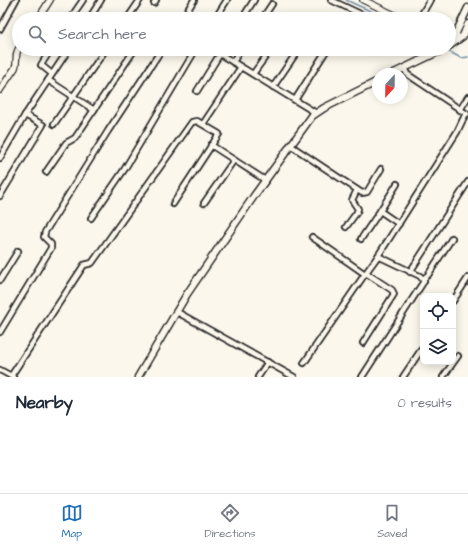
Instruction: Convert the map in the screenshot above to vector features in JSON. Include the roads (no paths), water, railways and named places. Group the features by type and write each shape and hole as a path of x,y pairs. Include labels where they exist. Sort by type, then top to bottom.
{"main road":[{"path":"456,32 468,8"},
{"path":"456,40 463,36 468,24"},
{"path":"404,68 424,56"},
{"path":"138,377 176,312 192,288 265,180 312,116 372,84"}],"street":[{"path":"0,29 16,0"},
{"path":"42,12 50,0"},
{"path":"75,12 83,0"},
{"path":"93,12 101,0"},
{"path":"132,12 140,0"},
{"path":"186,12 194,0"},
{"path":"219,12 227,0"},
{"path":"246,12 254,0"},
{"path":"331,0 356,12"},
{"path":"363,0 372,2 390,12"},
{"path":"423,12 430,0"},
{"path":"267,12 272,4"},
{"path":"0,90 15,68 16,56"},
{"path":"47,56 41,65 52,74"},
{"path":"0,158 25,115 64,56"},
{"path":"54,124 101,56"},
{"path":"46,172 66,144 75,138 130,56"},
{"path":"0,332 51,248 51,244 44,238 45,232 108,131 157,56"},
{"path":"91,218 124,170 192,56"},
{"path":"197,91 219,56"},
{"path":"223,56 316,114"},
{"path":"233,62 237,56"},
{"path":"253,74 266,56"},
{"path":"273,87 294,56"},
{"path":"295,100 323,56"},
{"path":"203,124 242,67"},
{"path":"304,363 378,256 467,114 408,74"},
{"path":"48,80 94,110"},
{"path":"460,110 468,97"},
{"path":"0,196 43,125 25,115"},
{"path":"0,370 12,377 84,265 92,263 192,122 195,120 219,134 173,204"},
{"path":"212,145 265,180"},
{"path":"290,145 362,193 367,192 381,169"},
{"path":"204,203 234,160"},
{"path":"410,272 468,182"},
{"path":"361,239 397,184"},
{"path":"346,227 358,209 352,200 357,190"},
{"path":"380,212 398,224"},
{"path":"312,237 365,274 392,290 394,294 363,343"},
{"path":"362,377 423,283 423,279 428,275 452,238"},
{"path":"0,280 18,251"},
{"path":"378,256 420,276 423,279"},
{"path":"456,296 468,278"},
{"path":"176,312 294,377"},
{"path":"403,377 420,352"},
{"path":"443,377 458,356"},
{"path":"258,377 268,362"}],"waterway":[{"path":"346,0 373,12"},
{"path":"456,55 461,58 468,57"}]}
